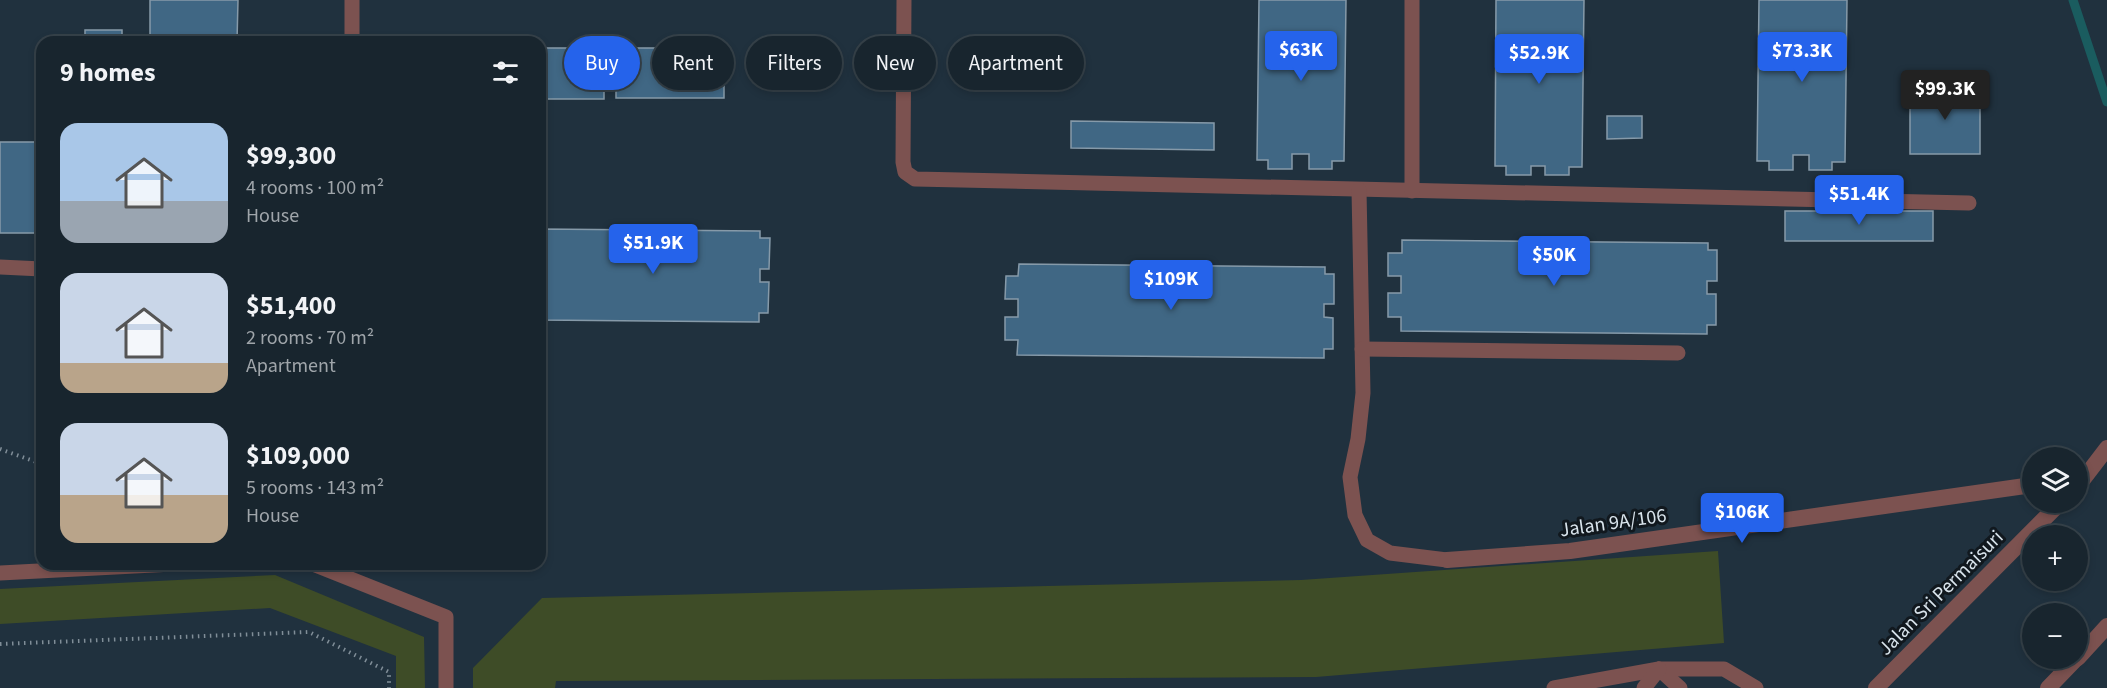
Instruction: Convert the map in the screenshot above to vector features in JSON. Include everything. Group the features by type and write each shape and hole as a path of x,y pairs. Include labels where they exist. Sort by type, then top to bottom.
{"street":[{"path":"2088,471 2107,448"},
{"name":"Jalan 9A/106","path":"1447,560 1569,551 2022,486"},
{"name":"Jalan Sri Permaisuri","path":"1876,688 2050,513"},
{"path":"2088,646 2107,626"},
{"path":"2048,688 2066,669"}],"lane":[{"path":"352,0 352,36"},
{"path":"904,0 903,162 905,172 915,179 1969,203"},
{"path":"1412,0 1412,191"},
{"path":"1359,190 1363,393 1358,439 1350,477 1355,515 1367,540 1390,553 1447,560"},
{"path":"0,267 36,269"},
{"path":"1362,349 1678,353"},
{"path":"0,573 58,570"},
{"path":"328,570 446,617 446,688"},
{"path":"1554,688 1659,669 1724,669 1756,688"},
{"path":"1644,688 1659,669"},
{"path":"1659,669 1680,688"}],"path":[{"path":"0,449 36,462"},
{"path":"0,644 309,632 389,672 389,688"}],"green space":[{"path":"1718,551 1724,643 1316,677 556,681 555,688 473,688 473,668 542,598 1301,580"},
{"path":"275,575 424,637 425,688 396,688 396,656 270,608 0,624 0,589"}],"building":[{"path":"150,0 238,0 237,36 150,36"},
{"path":"1259,0 1346,0 1344,161 1332,161 1332,169 1309,169 1309,154 1292,154 1292,169 1268,169 1268,160 1257,160"},
{"path":"1496,0 1584,0 1582,167 1569,167 1569,175 1545,175 1545,166 1531,166 1531,175 1506,175 1506,166 1495,166"},
{"path":"1759,0 1847,0 1845,162 1832,162 1832,170 1809,170 1809,155 1793,155 1793,170 1769,170 1769,161 1757,161"},
{"path":"85,30 122,30 122,36 85,36"},
{"path":"546,48 564,48 564,90 604,90 604,99 546,99"},
{"path":"640,48 652,48 652,90 724,90 724,98 616,98 616,90 640,90"},
{"path":"1910,87 1980,87 1980,154 1910,154"},
{"path":"1607,116 1642,116 1642,138 1607,139"},
{"path":"1071,121 1214,123 1214,150 1071,148"},
{"path":"0,142 36,142 36,233 0,233"},
{"path":"1785,211 1933,211 1933,241 1785,241"},
{"path":"546,229 760,231 760,238 770,238 769,269 760,269 760,282 769,282 768,313 759,313 759,322 546,320"},
{"path":"1402,240 1708,243 1708,250 1717,250 1717,281 1707,281 1707,294 1716,294 1716,325 1707,325 1707,334 1401,331 1401,317 1388,317 1388,293 1401,293 1401,276 1388,276 1388,253 1402,253"},
{"path":"1019,264 1325,267 1325,274 1334,274 1334,304 1324,304 1324,317 1333,318 1333,349 1324,349 1324,358 1017,355 1018,340 1005,340 1005,317 1018,317 1018,299 1005,299 1006,276 1018,276"}],"waterway":[{"path":"2073,0 2107,102"}]}
